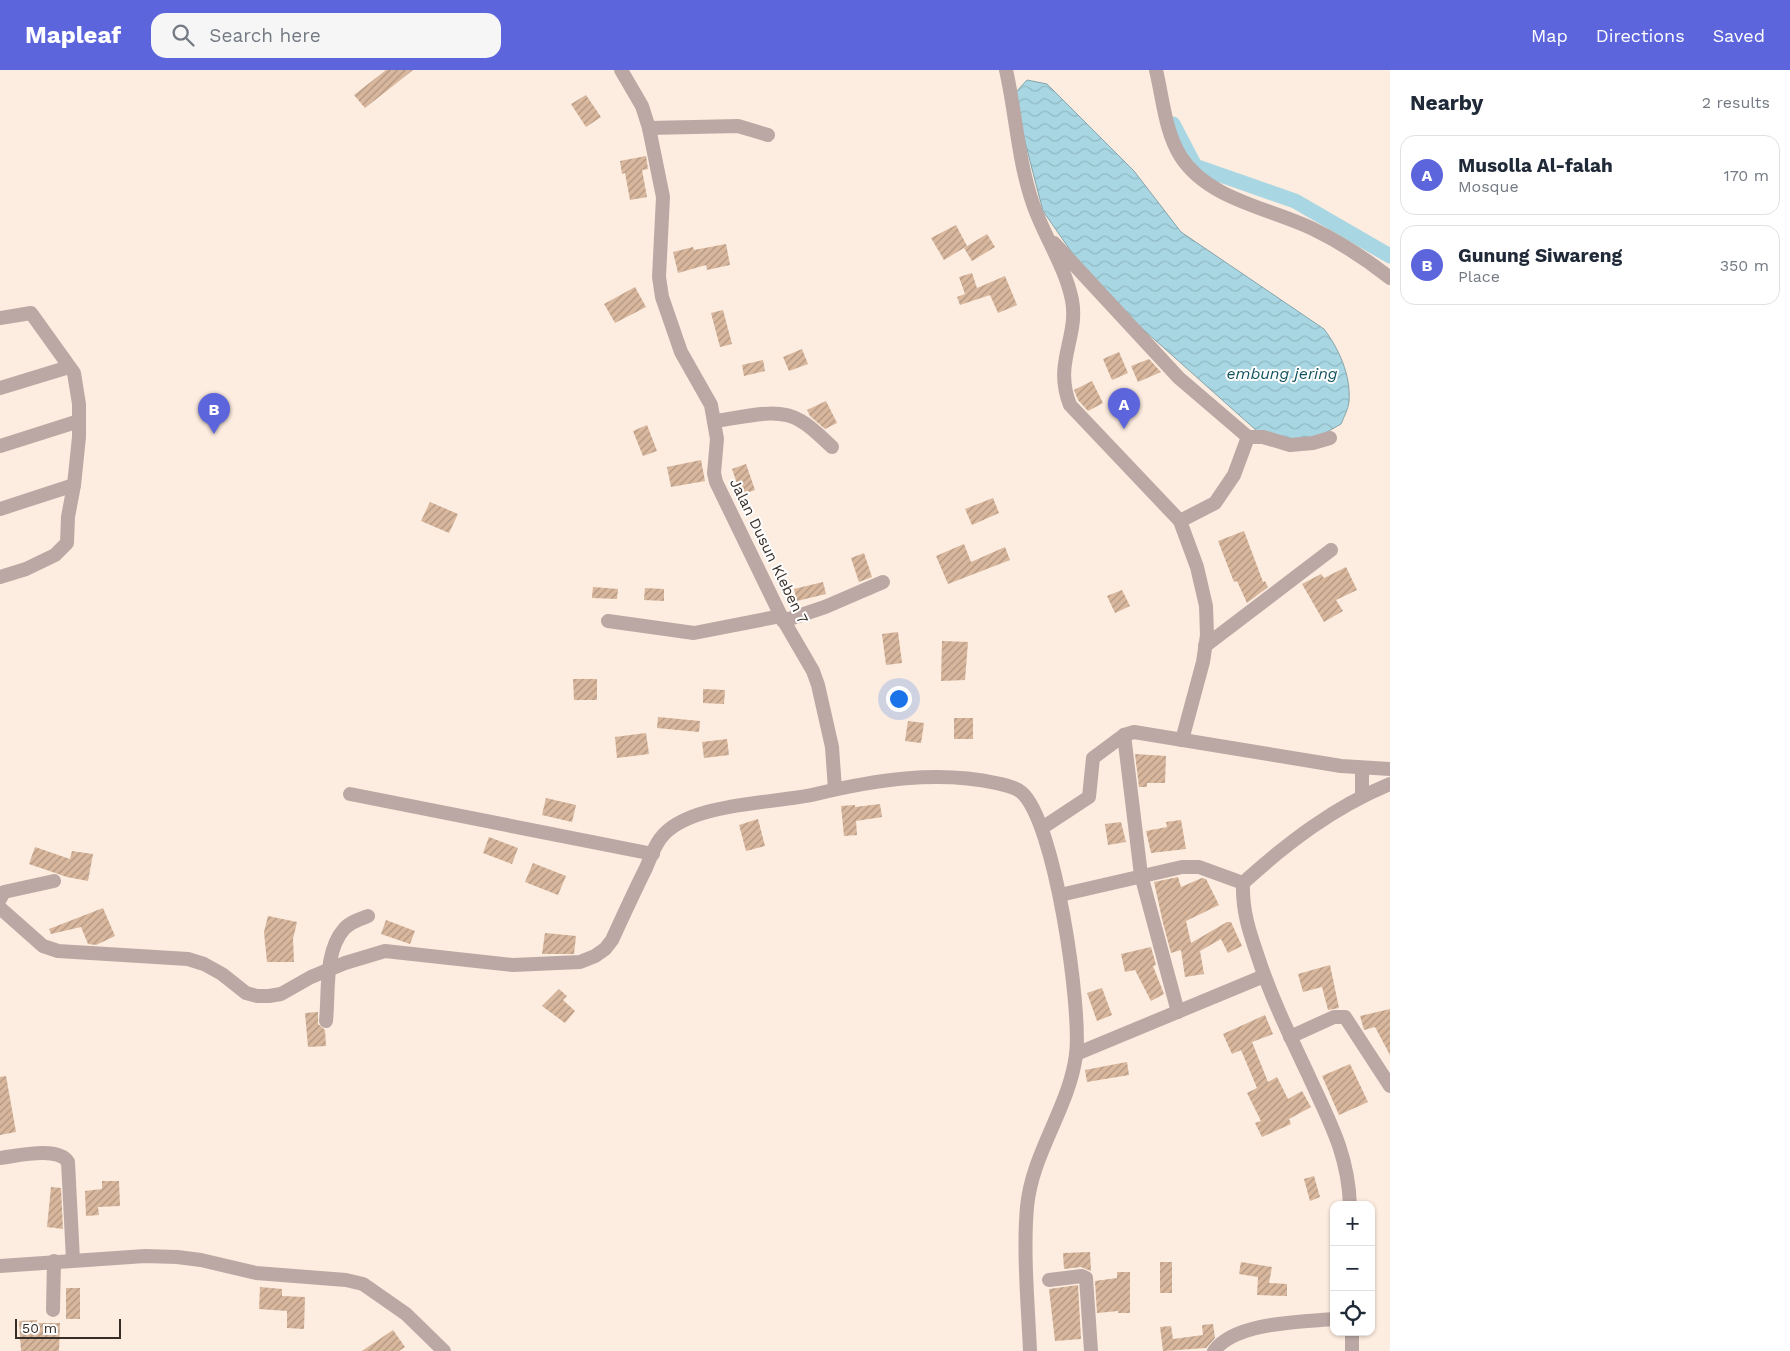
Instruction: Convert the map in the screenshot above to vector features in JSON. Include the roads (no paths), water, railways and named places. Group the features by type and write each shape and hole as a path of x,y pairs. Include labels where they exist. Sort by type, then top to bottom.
{"street":[{"name":"Jalan Dusun Kleben 7","path":"620,70 642,106 649,128 663,197 658,277 662,298 681,352 706,395 716,420 717,439 714,473 716,482 782,618 813,671 832,747 835,790"},
{"path":"1006,70 1013,100 1015,128 1033,203 1050,238 1072,300 1072,321 1063,367 1063,384 1070,405 1180,522 1204,591 1206,606 1203,662 1182,740"},
{"path":"1156,70 1173,140 1182,159 1202,178 1230,196 1326,235 1390,278"},
{"path":"649,128 738,126 768,134"},
{"path":"1050,238 1180,378 1248,437 1263,437 1290,445 1313,443 1330,438"},
{"path":"0,318 31,313 74,374 79,421 67,542 55,555 26,569 0,577"},
{"path":"0,388 69,367"},
{"path":"716,420 774,414 793,416 803,422 832,447"},
{"path":"0,446 79,421"},
{"path":"1180,522 1215,503 1234,475 1248,437"},
{"path":"0,508 74,485"},
{"path":"1205,646 1330,550"},
{"path":"608,621 694,633 782,618 825,607 883,582"},
{"path":"1042,828 1089,797 1093,758 1124,735 1139,732 1362,768 1390,769"},
{"path":"1124,735 1141,875 1178,1012"},
{"path":"1362,768 1362,796"},
{"path":"0,908 43,946 58,952 188,959 204,964 222,974 246,993 257,996 280,994 330,970 385,951 514,965 580,962 595,956 605,949 612,940 660,838 686,819 735,807 793,799 835,790 911,778 982,780 1013,787 1029,800 1042,828 1060,895 1071,972 1076,1054 1069,1087 1039,1156 1028,1200 1027,1287 1030,1351"},
{"path":"1243,883 1309,828 1362,796 1390,784"},
{"path":"350,794 653,854"},
{"path":"1060,895 1182,867 1199,867 1243,883"},
{"path":"0,899 4,892 54,881"},
{"path":"1243,883 1244,916 1264,976 1340,1144 1349,1178 1350,1201"},
{"path":"326,1021 330,970 336,943 344,929 368,916"},
{"path":"1076,1054 1264,976"},
{"path":"1290,1037 1334,1017 1345,1017 1390,1086"},
{"path":"0,1158 51,1153 62,1154 68,1162 73,1260"},
{"path":"0,1266 73,1260 177,1257 201,1260 256,1274 346,1280 363,1284 406,1314 444,1351"},
{"path":"53,1310 54,1262"},
{"path":"1049,1280 1082,1276 1086,1278 1091,1351"},
{"path":"1214,1351 1230,1336 1252,1330 1285,1324 1330,1319"},
{"path":"1352,1336 1352,1351"}],"water":[{"name":"embung jering","path":"1027,80 1047,84 1134,171 1181,232 1324,329 1335,345 1343,363 1348,382 1349,402 1341,424 1313,440 1293,442 1257,431 1127,315 1075,257 1043,211 1017,111 1016,92"}],"waterway":[{"path":"1173,124 1195,166 1295,201 1390,256"}],"place":[{"name":"Musolla Al-falah","path":"1124,429"},
{"name":"Gunung Siwareng","path":"214,434"}]}
